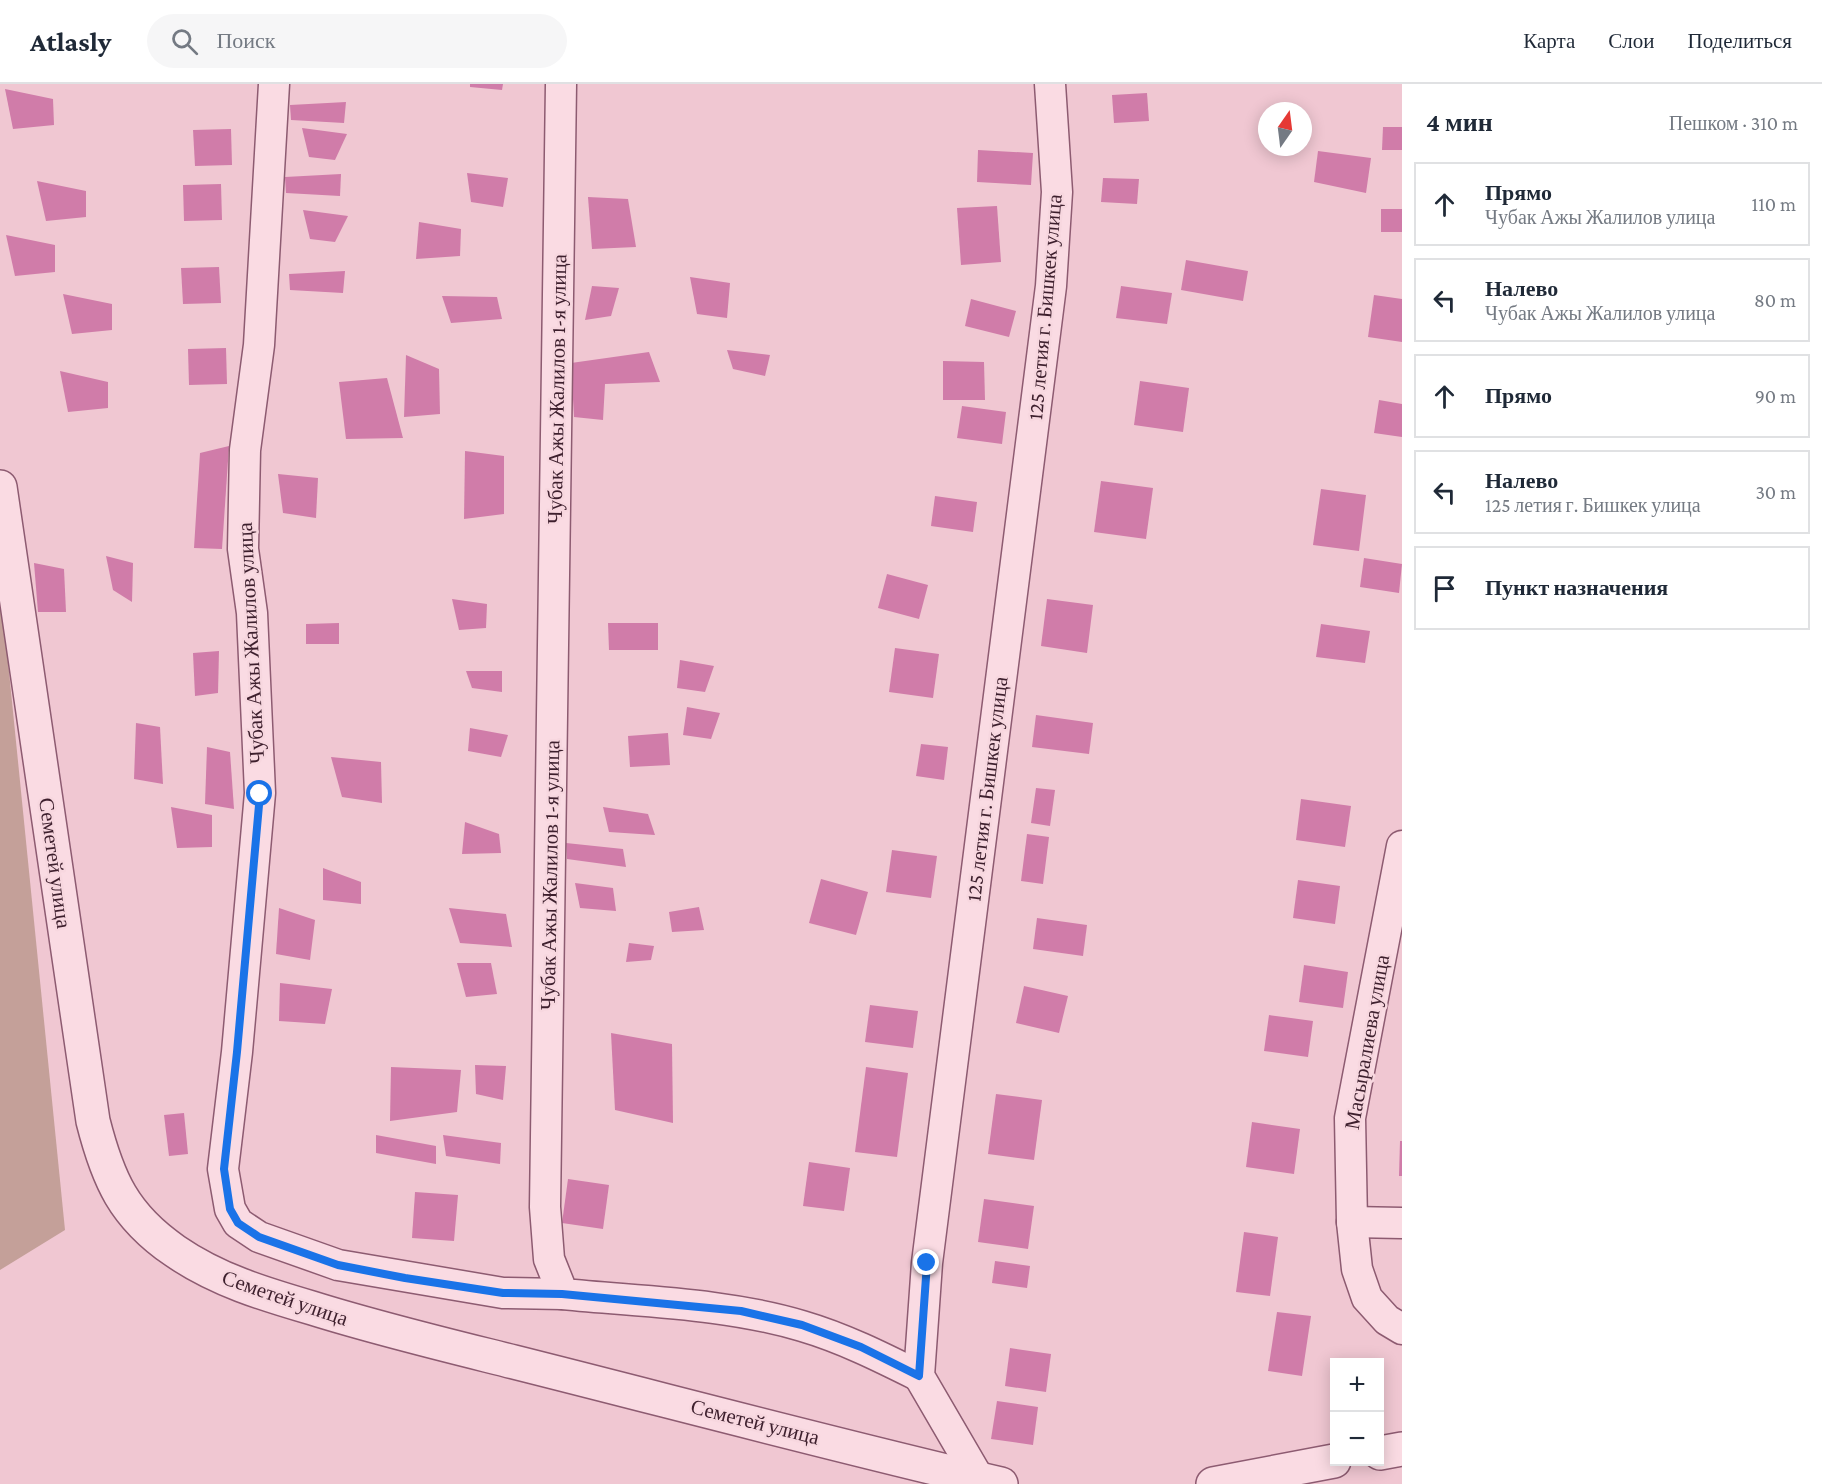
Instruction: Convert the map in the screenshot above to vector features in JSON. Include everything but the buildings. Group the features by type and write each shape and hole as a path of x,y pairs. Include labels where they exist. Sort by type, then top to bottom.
{"street":[{"name":"Чубак Ажы Жалилов улица","path":"274,84 259,345 245,450 243,549 252,613 260,794 224,1169 230,1209 238,1223 259,1237 338,1265 503,1293 562,1294"},
{"name":"Чубак Ажы Жалилов 1-я улица","path":"561,84 545,1207 549,1259 562,1294"},
{"name":"125 летия г. Бишкек улица","path":"919,1376 927,1263 1051,286 1057,192 1050,84"},
{"name":"Семетей улица","path":"0,486 93,1121 111,1180 122,1199 145,1227 174,1250 203,1268 252,1290 368,1326 990,1481"},
{"name":"Масыралиева улица","path":"1402,846 1350,1118 1352,1222 1357,1269 1367,1298 1387,1320 1402,1329"},
{"path":"1352,1222 1402,1223"},
{"path":"562,1294 741,1311 802,1325 861,1347 919,1376 990,1481"},
{"path":"1384,1452 1402,1449"},
{"path":"1213,1484 1330,1462"}],"shaded area":[{"path":"0,582 65,1230 0,1270"}],"route":[{"path":"260,794 224,1169 230,1209 238,1223 259,1237 338,1265 405,1278 503,1293 562,1294 741,1311 802,1325 861,1347 919,1376 927,1263"}]}
